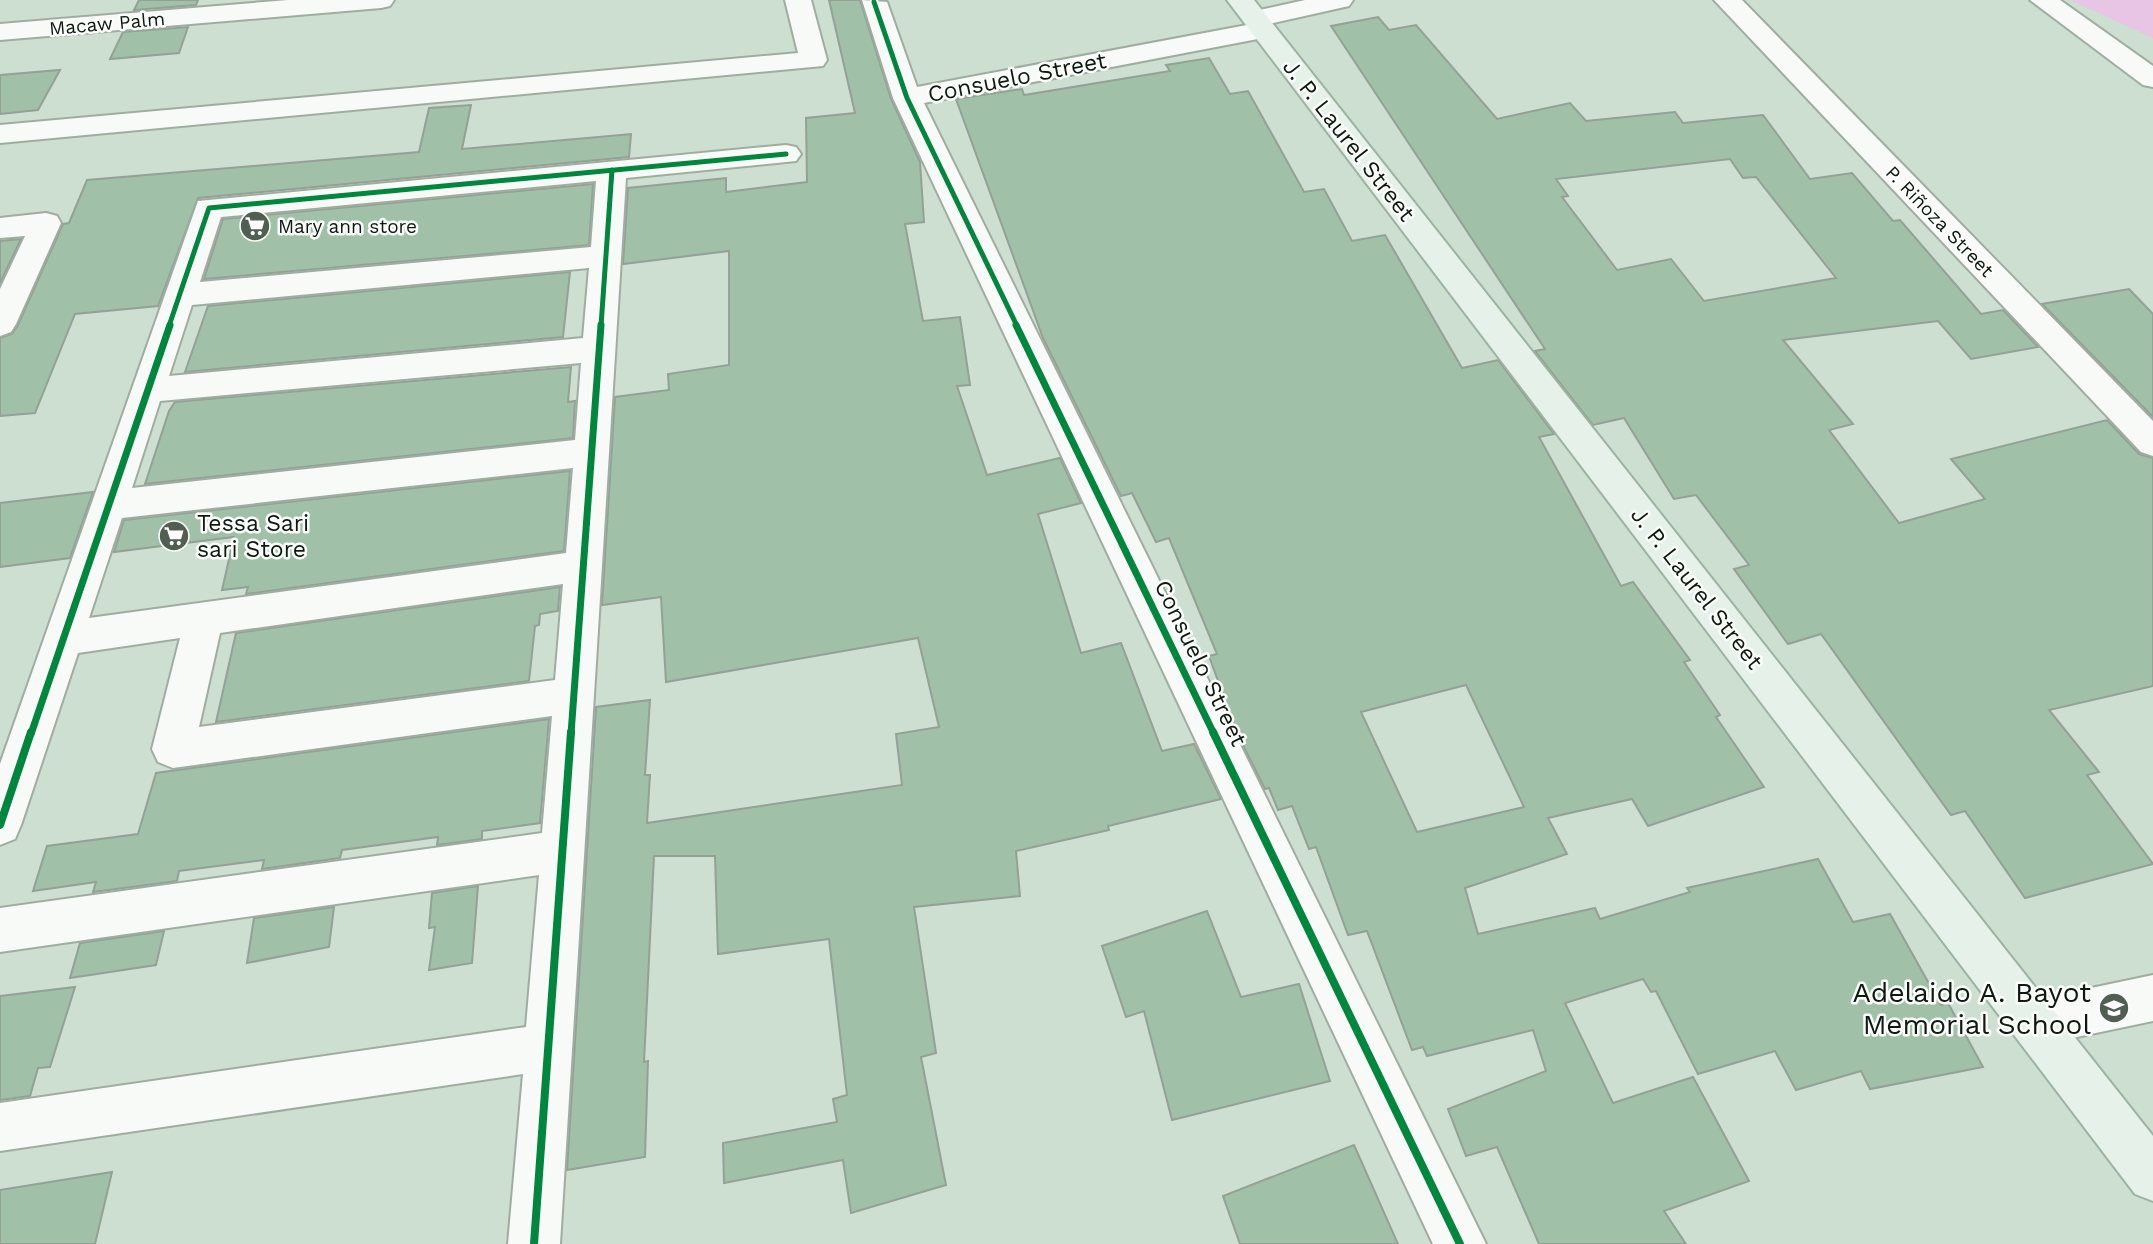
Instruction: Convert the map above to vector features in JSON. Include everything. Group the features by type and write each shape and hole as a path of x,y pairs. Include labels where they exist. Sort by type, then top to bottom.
{"main road":[{"name":"J. P. Laurel Street","path":"1253,16 2153,1175"}],"street":[{"name":"Macaw Palm","path":"0,32 381,0"},
{"path":"0,134 813,60 798,0"},
{"name":"Consuelo Street","path":"1340,0 1253,16 907,98 1460,1244"},
{"name":"P. Riñoza Street","path":"1727,0 2153,443"},
{"path":"2043,0 2153,79"},
{"path":"874,2 907,98"},
{"path":"0,825 209,208 786,154"},
{"path":"533,1244 612,170"},
{"path":"0,228 46,223 0,324"},
{"path":"180,295 607,256"},
{"path":"148,390 600,349"},
{"path":"108,505 592,452"},
{"path":"64,638 584,566"},
{"path":"204,619 173,749 575,695"},
{"path":"0,930 563,851"},
{"path":"2034,1023 2153,998"},
{"path":"0,1127 549,1047"}],"shaded area":[{"path":"2070,0 2153,0 2153,38"}],"building":[{"path":"139,0 198,0 196,5 134,10"},
{"path":"829,0 860,0 891,99 920,162 924,222 905,224 923,321 960,317 970,385 957,386 987,475 1060,458 1081,503 1038,514 1081,653 1121,643 1162,751 1194,744 1221,799 1108,826 1109,830 1016,851 1020,896 914,907 936,1053 921,1057 946,1185 851,1213 843,1160 724,1183 723,1143 837,1122 833,1099 847,1095 829,939 718,954 715,856 654,856 644,1062 648,1061 645,1157 567,1170 596,707 650,700 645,775 650,775 647,823 902,785 896,734 939,727 918,638 666,682 661,597 602,605 615,397 669,390 668,374 729,365 729,251 623,264 628,188 726,178 726,192 807,182 806,118 855,113"},
{"path":"1378,17 1389,30 1416,25 1497,119 1570,103 1586,121 1675,112 1683,123 1763,115 1810,179 1852,173 1893,221 1900,220 1981,314 2003,310 2038,347 1971,359 1938,321 1783,340 1853,424 1829,430 1899,523 1985,499 1951,459 2107,420 2139,454 2153,458 2153,686 2049,710 2099,772 2087,775 2153,864 2025,898 1965,811 1951,815 1821,634 1788,644 1734,569 1749,565 1696,495 1674,499 1624,418 1593,425 1535,351 1545,349 1331,26","holes":["1730,159 1743,178 1756,177 1836,278 1704,301 1671,259 1617,270 1562,197 1568,196 1556,179"]},
{"path":"188,27 179,53 110,59 123,32"},
{"path":"1209,58 1230,94 1248,91 1304,192 1324,189 1352,241 1385,235 1462,368 1498,360 1554,434 1539,437 1621,586 1633,582 1690,660 1684,662 1720,715 1716,717 1764,787 1648,826 1632,799 1548,818 1567,854 1465,888 1478,934 1595,908 1600,919 1690,892 1687,888 1818,859 1853,922 1890,914 1941,1005 1948,1003 1983,1067 1870,1089 1861,1071 1796,1090 1775,1051 1698,1074 1656,991 1651,992 1643,979 1565,1003 1613,1103 1693,1077 1749,1181 1664,1211 1686,1244 1539,1244 1497,1147 1466,1156 1448,1109 1546,1071 1533,1030 1427,1056 1423,1047 1412,1050 1367,931 1348,935 1316,847 1309,849 1292,806 1278,810 1269,788 1265,789 1237,733 1209,656 1217,654 1169,538 1156,542 1132,493 1121,496 1043,338 956,99 1022,89 1024,95 1170,71 1166,65","holes":["1466,685 1524,807 1417,832 1361,712"]},
{"path":"60,70 38,110 0,114 0,75"},
{"path":"471,105 462,149 631,134 629,157 198,198 158,306 75,314 35,413 0,416 0,338 12,334 18,325 63,224 69,223 87,180 419,152 429,108"},
{"path":"593,184 589,245 204,279 223,219"},
{"path":"21,239 0,283 0,241"},
{"path":"570,272 563,337 185,372 208,306"},
{"path":"2129,289 2153,314 2153,417 2042,304"},
{"path":"571,367 568,402 575,401 573,438 145,484 169,411 175,402"},
{"path":"570,471 564,551 246,594 248,587 222,590 234,537 114,552 124,520"},
{"path":"93,492 70,558 0,567 0,503"},
{"path":"560,587 558,611 540,614 539,625 535,626 529,681 216,722 236,633"},
{"path":"549,719 540,823 482,831 482,839 437,845 438,837 342,850 340,858 262,869 264,860 179,871 177,881 93,892 96,882 33,891 47,846 138,834 156,773"},
{"path":"478,886 472,963 429,970 435,927 429,928 432,893"},
{"path":"334,907 329,947 247,963 254,918"},
{"path":"1207,911 1241,997 1299,984 1330,1081 1172,1120 1144,1011 1126,1017 1102,946"},
{"path":"164,931 156,965 70,978 80,943"},
{"path":"75,987 50,1067 38,1068 30,1096 0,1100 0,996"},
{"path":"1354,1145 1398,1244 1240,1244 1223,1196"},
{"path":"112,1172 95,1244 0,1244 0,1190"}],"cycle path":[{"path":"874,2 907,98 1460,1244"},
{"path":"0,825 209,208 786,154"},
{"path":"534,1244 612,170"}],"place":[{"name":"Mary ann store","path":"255,226"},
{"name":"Tessa Sari sari Store","path":"174,536"},
{"name":"Adelaido A. Bayot Memorial School","path":"2114,1008"}]}
